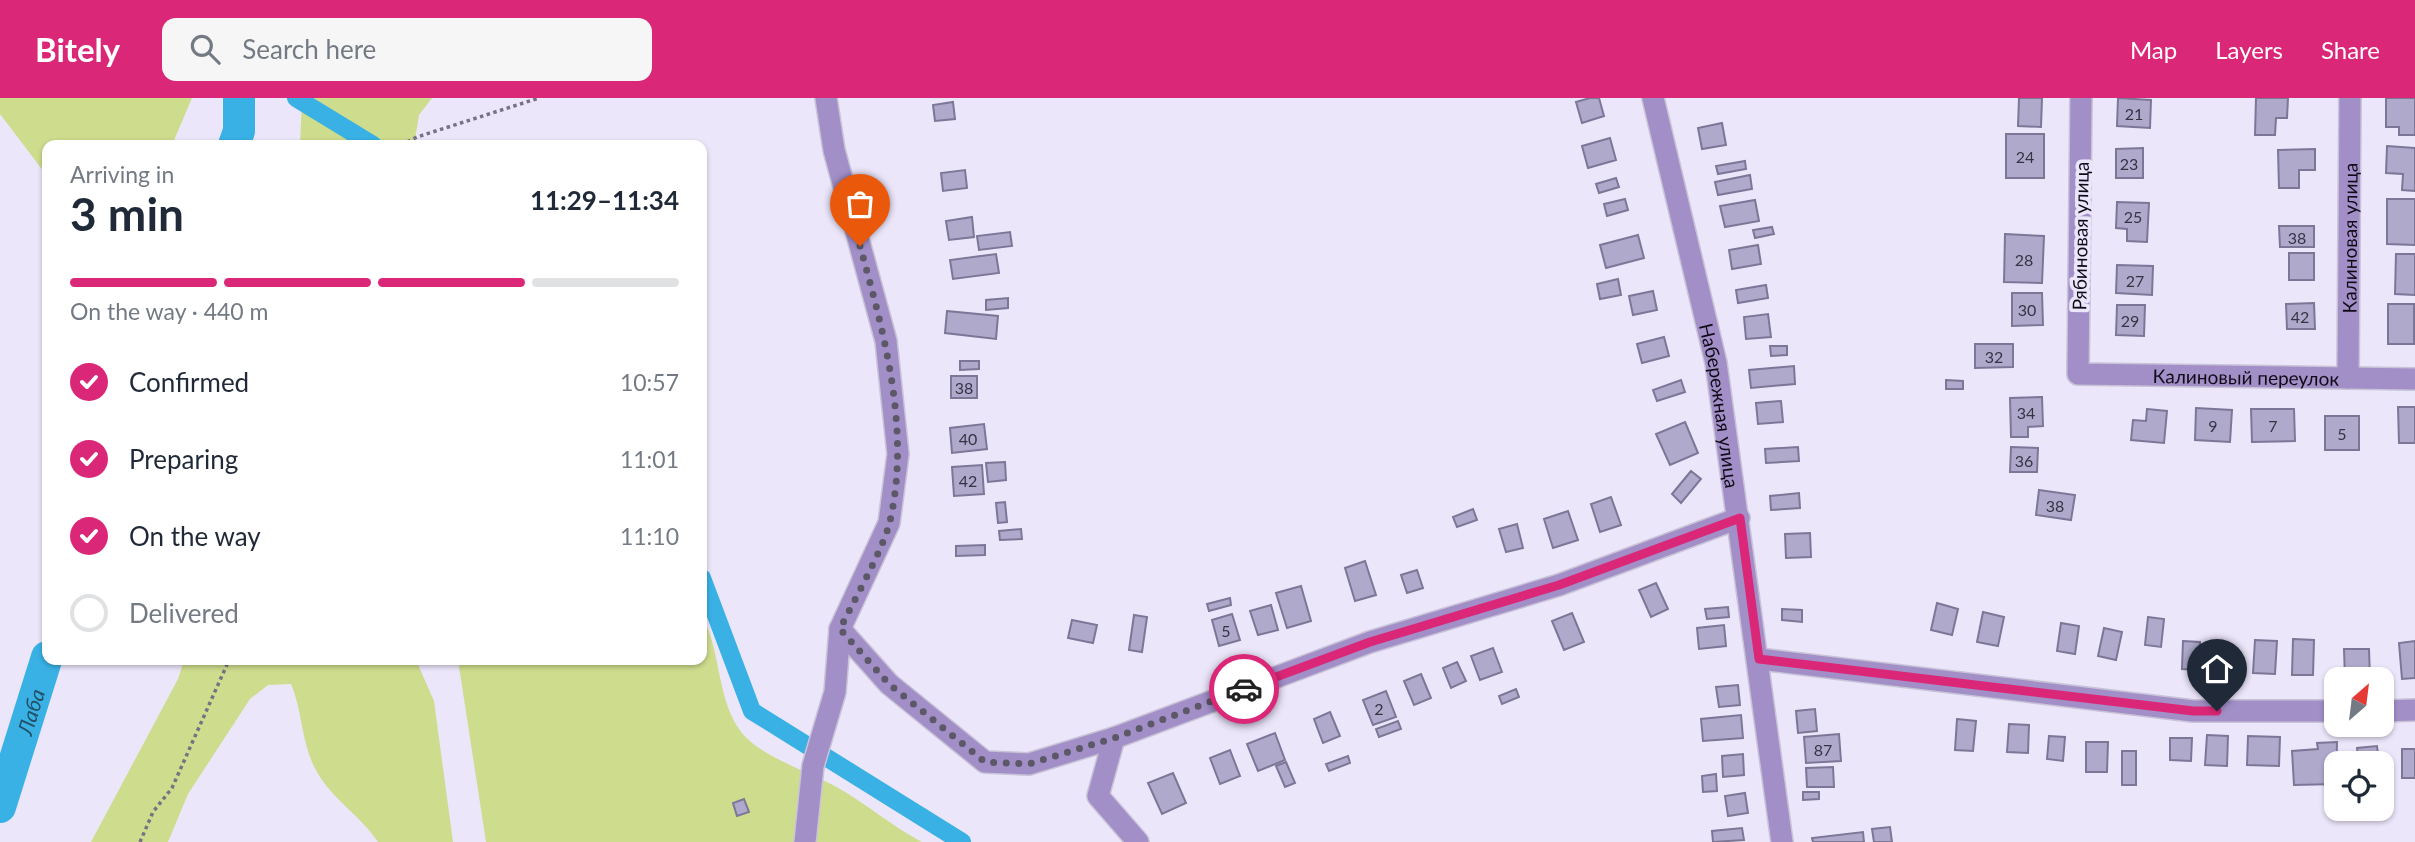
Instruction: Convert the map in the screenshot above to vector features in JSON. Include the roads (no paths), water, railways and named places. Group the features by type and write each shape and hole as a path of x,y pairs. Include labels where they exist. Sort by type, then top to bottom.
{"street":[{"path":"805,842 813,766 835,692 840,629 889,523 898,454 886,341 834,150 826,98"},
{"name":"Набережная улица","path":"1653,98 1716,363 1740,518 1782,842"},
{"name":"Рябиновая улица","path":"2078,374 2081,98"},
{"name":"Калиновая улица","path":"2348,378 2350,98"},
{"name":"Калиновый переулок","path":"2078,374 2415,379"},
{"path":"840,629 889,684 985,762 1029,764 1114,738 1370,642 1559,585 1740,518"},
{"path":"1759,659 2193,711 2324,711"},
{"path":"2394,710 2415,710"},
{"path":"1114,738 1098,796 1138,842"}],"waterway":[{"name":"Лаба","path":"236,140 239,131 239,98"},
{"path":"296,98 365,140"},
{"path":"707,591 752,711 962,842"},
{"name":"Лаба","path":"0,807 44,665"}]}
